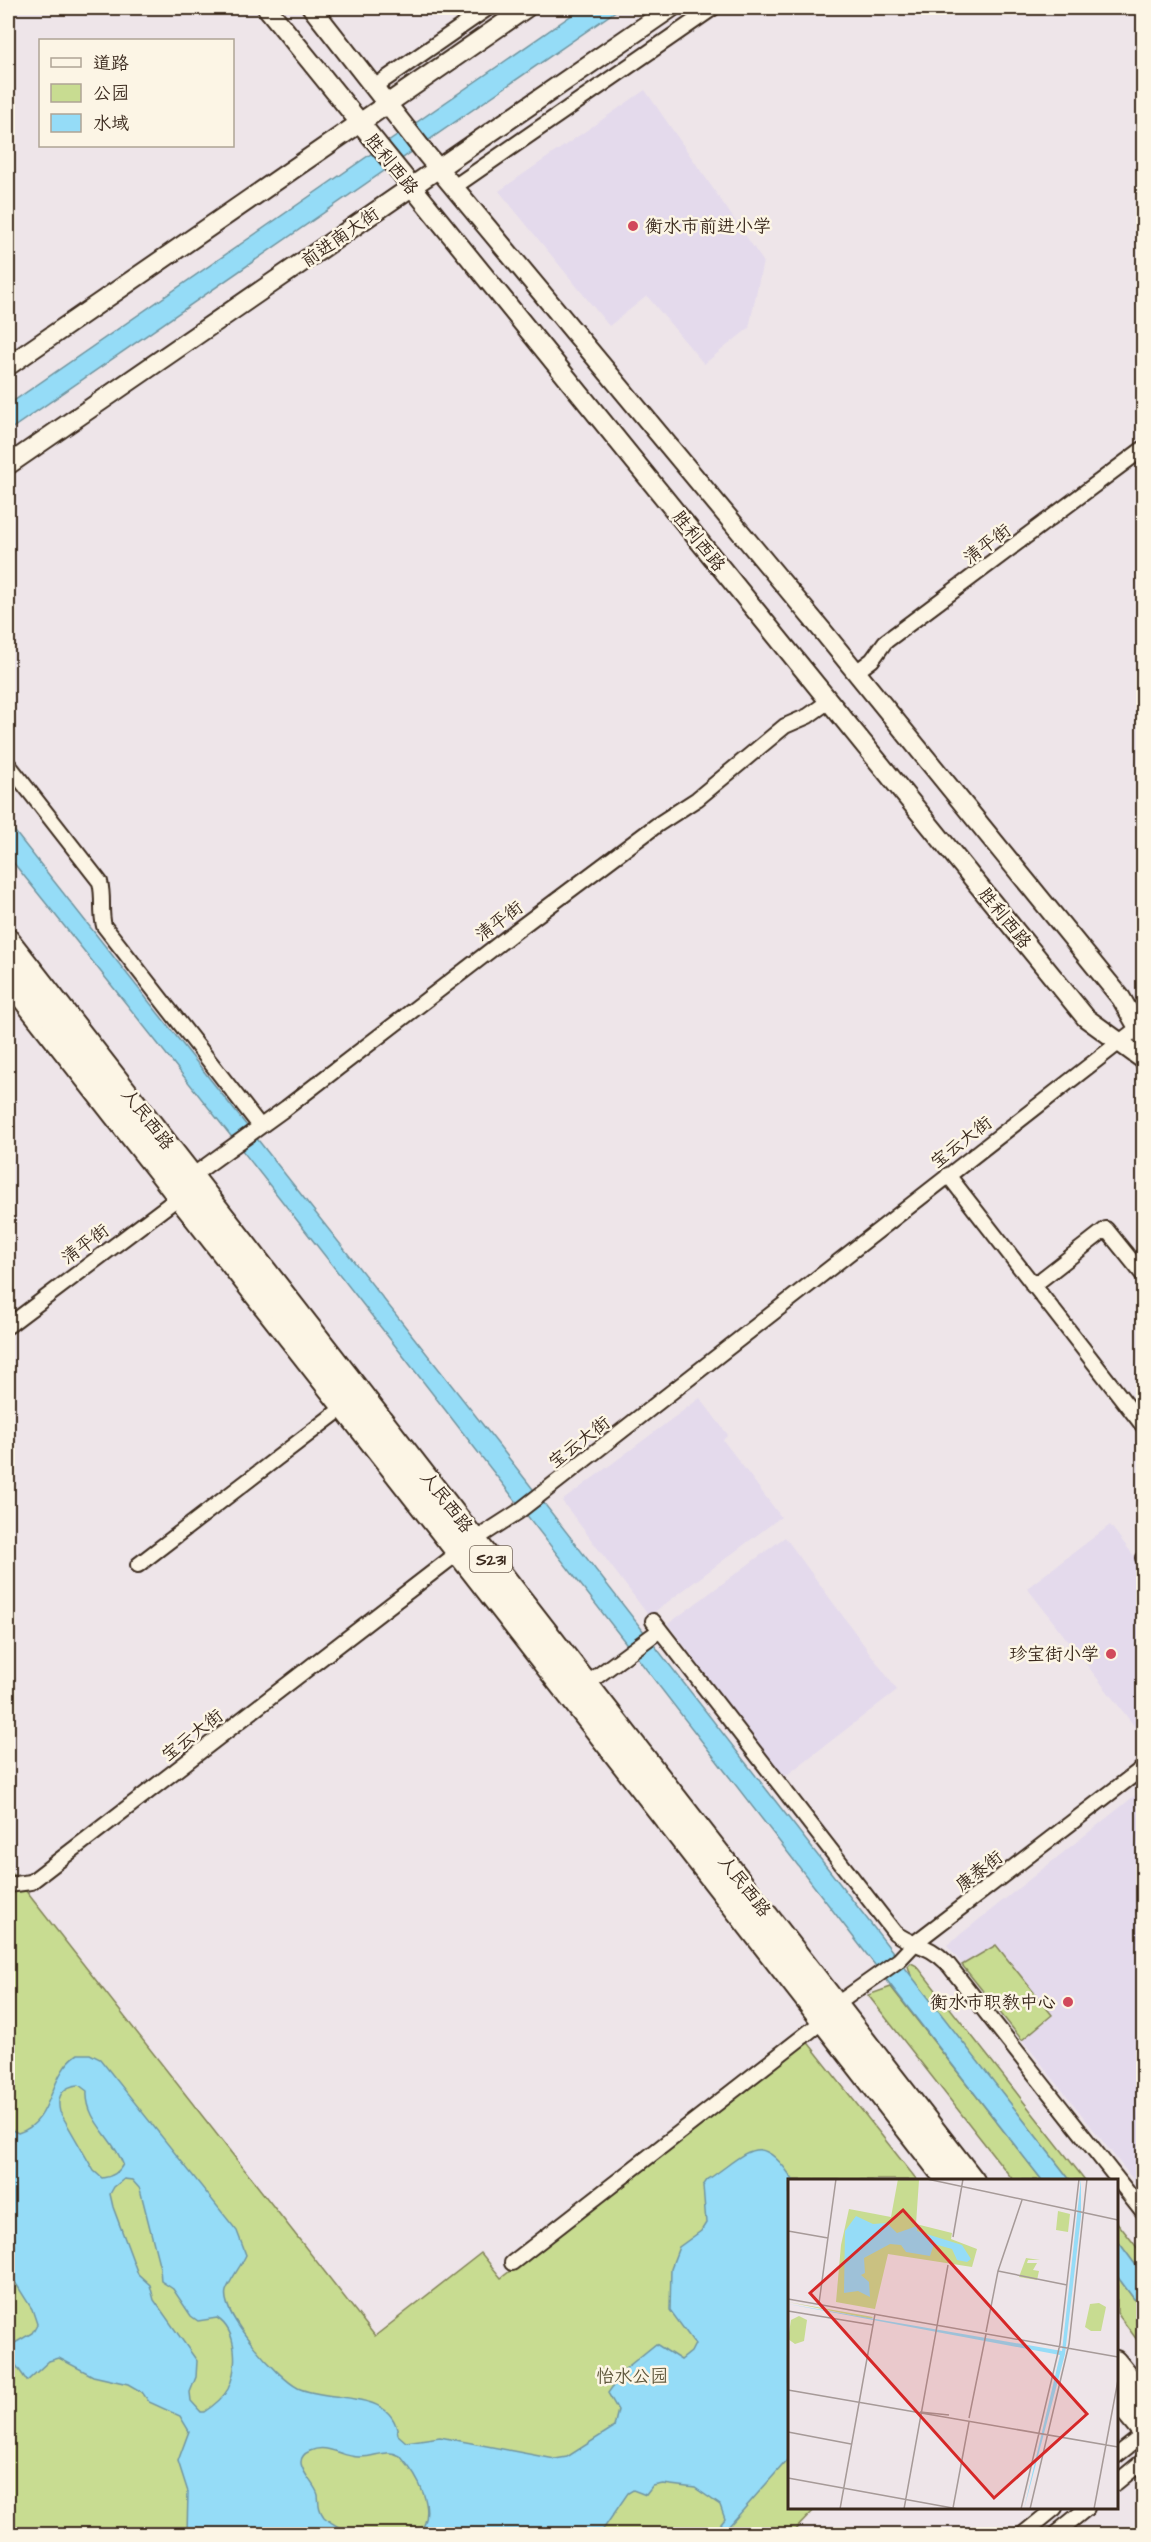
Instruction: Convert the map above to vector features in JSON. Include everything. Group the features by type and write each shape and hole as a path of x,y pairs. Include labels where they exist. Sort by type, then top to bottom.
{"main road":[{"name":"胜利西路","path":"267,8 1086,1018 1143,1060"},
{"name":"胜利西路","path":"312,8 401,123 856,672 1120,998 1141,1029"},
{"path":"8,366 526,8"},
{"name":"前进南大街","path":"8,465 433,162 671,8"},
{"name":"人民西路","path":"8,937 185,1189 345,1406 465,1548 588,1683 973,2179"},
{"name":"人民西路","path":"8,964 955,2179"},
{"path":"1118,2363 1143,2394"},
{"path":"1118,2385 1143,2416"}],"street":[{"path":"374,87 488,8"},
{"path":"454,187 713,8"},
{"name":"清平街","path":"856,672 872,660 885,642 1143,448"},
{"name":"清平街","path":"8,1326 185,1189 228,1149 517,930 697,799 785,726 808,716 829,701"},
{"path":"8,764 100,882 104,897 100,912 104,926 257,1127"},
{"path":"8,985 185,1189"},
{"name":"宝云大街","path":"8,1885 31,1882 465,1548 542,1494 1119,1042 1141,1029"},
{"path":"948,1175 1143,1427"},
{"path":"1033,1286 1106,1229 1143,1276"},
{"path":"138,1565 345,1406"},
{"path":"465,1548 819,2024 940,2179"},
{"path":"588,1683 655,1628 895,1933 934,1950 947,1963 1116,2179"},
{"name":"康泰街","path":"837,2004 899,1960 916,1942 1143,1767"},
{"path":"512,2263 819,2024"},
{"path":"1118,2181 1143,2213"},
{"path":"1118,2406 1143,2436 1118,2455"},
{"path":"1118,2481 1143,2460"},
{"path":"1023,2535 1054,2509"},
{"path":"1055,2535 1086,2509"}],"shaded area":[{"name":"衡水市前进小学","path":"645,90 763,261 749,328 704,364 647,296 609,326 499,191"},
{"path":"700,1398 728,1435 723,1440 781,1517 649,1616 562,1501"},
{"name":"珍宝街小学","path":"1110,1525 1141,1565 1143,1563 1143,1721 1135,1727 1027,1588"},
{"path":"785,1537 897,1690 783,1778 668,1624"},
{"name":"衡水市职教中心","path":"1143,1789 1143,2192 947,1945"}],"green space":[{"name":"怡水公园","path":"11,1872 375,2336 481,2253 501,2278 806,2040 916,2179 788,2179 788,2509 815,2509 791,2534 8,2534 8,1873"},
{"path":"996,1945 1052,2015 1022,2040 962,1965"},
{"path":"911,1963 917,1966 1084,2179 1069,2179 911,1976 908,1966"},
{"path":"891,1987 1041,2179 1012,2179 868,1995"},
{"path":"1118,2224 1143,2255 1143,2275 1118,2241"},
{"path":"1118,2277 1143,2311 1143,2348 1118,2314"}],"water":[{"path":"582,8 620,8 8,431 8,405"},
{"path":"8,823 494,1439 1069,2179 1041,2179 399,1350 8,856"},
{"path":"78,2054 90,2054 100,2059 237,2231 246,2255 226,2291 227,2301 232,2314 252,2344 289,2382 311,2392 373,2403 385,2410 394,2420 398,2435 406,2442 440,2437 555,2459 567,2457 614,2427 618,2410 608,2393 625,2369 656,2344 681,2360 691,2352 695,2344 670,2310 671,2268 679,2247 701,2231 706,2223 703,2186 707,2180 744,2154 753,2150 762,2150 771,2154 782,2164 792,2179 788,2179 788,2459 722,2534 713,2534 725,2519 720,2505 695,2488 663,2484 653,2486 646,2495 633,2490 628,2493 600,2534 418,2534 427,2515 424,2494 400,2456 385,2453 359,2457 329,2449 317,2449 304,2455 301,2460 304,2472 316,2490 324,2517 352,2534 187,2534 188,2492 178,2461 189,2431 180,2416 149,2402 142,2392 128,2384 93,2376 59,2358 49,2361 27,2381 8,2354 8,2347 32,2333 37,2324 32,2309 8,2271 8,2128 18,2133 39,2119 61,2073","holes":["79,2085 87,2091 88,2102 95,2120 123,2164 109,2177 102,2178 94,2171 60,2112 59,2101 65,2090","124,2179 132,2180 140,2189 160,2268 161,2281 173,2289 191,2316 198,2321 217,2318 224,2324 232,2341 234,2361 228,2389 218,2402 204,2412 201,2412 191,2401 190,2392 196,2377 197,2361 154,2300 150,2285 138,2274 113,2207 110,2194 114,2187"]},
{"path":"1118,2241 1143,2275 1143,2311 1118,2277"}],"place":[{"name":"衡水市前进小学","path":"633,226"},
{"name":"珍宝街小学","path":"1111,1654"},
{"name":"衡水市职教中心","path":"1068,2002"}]}
